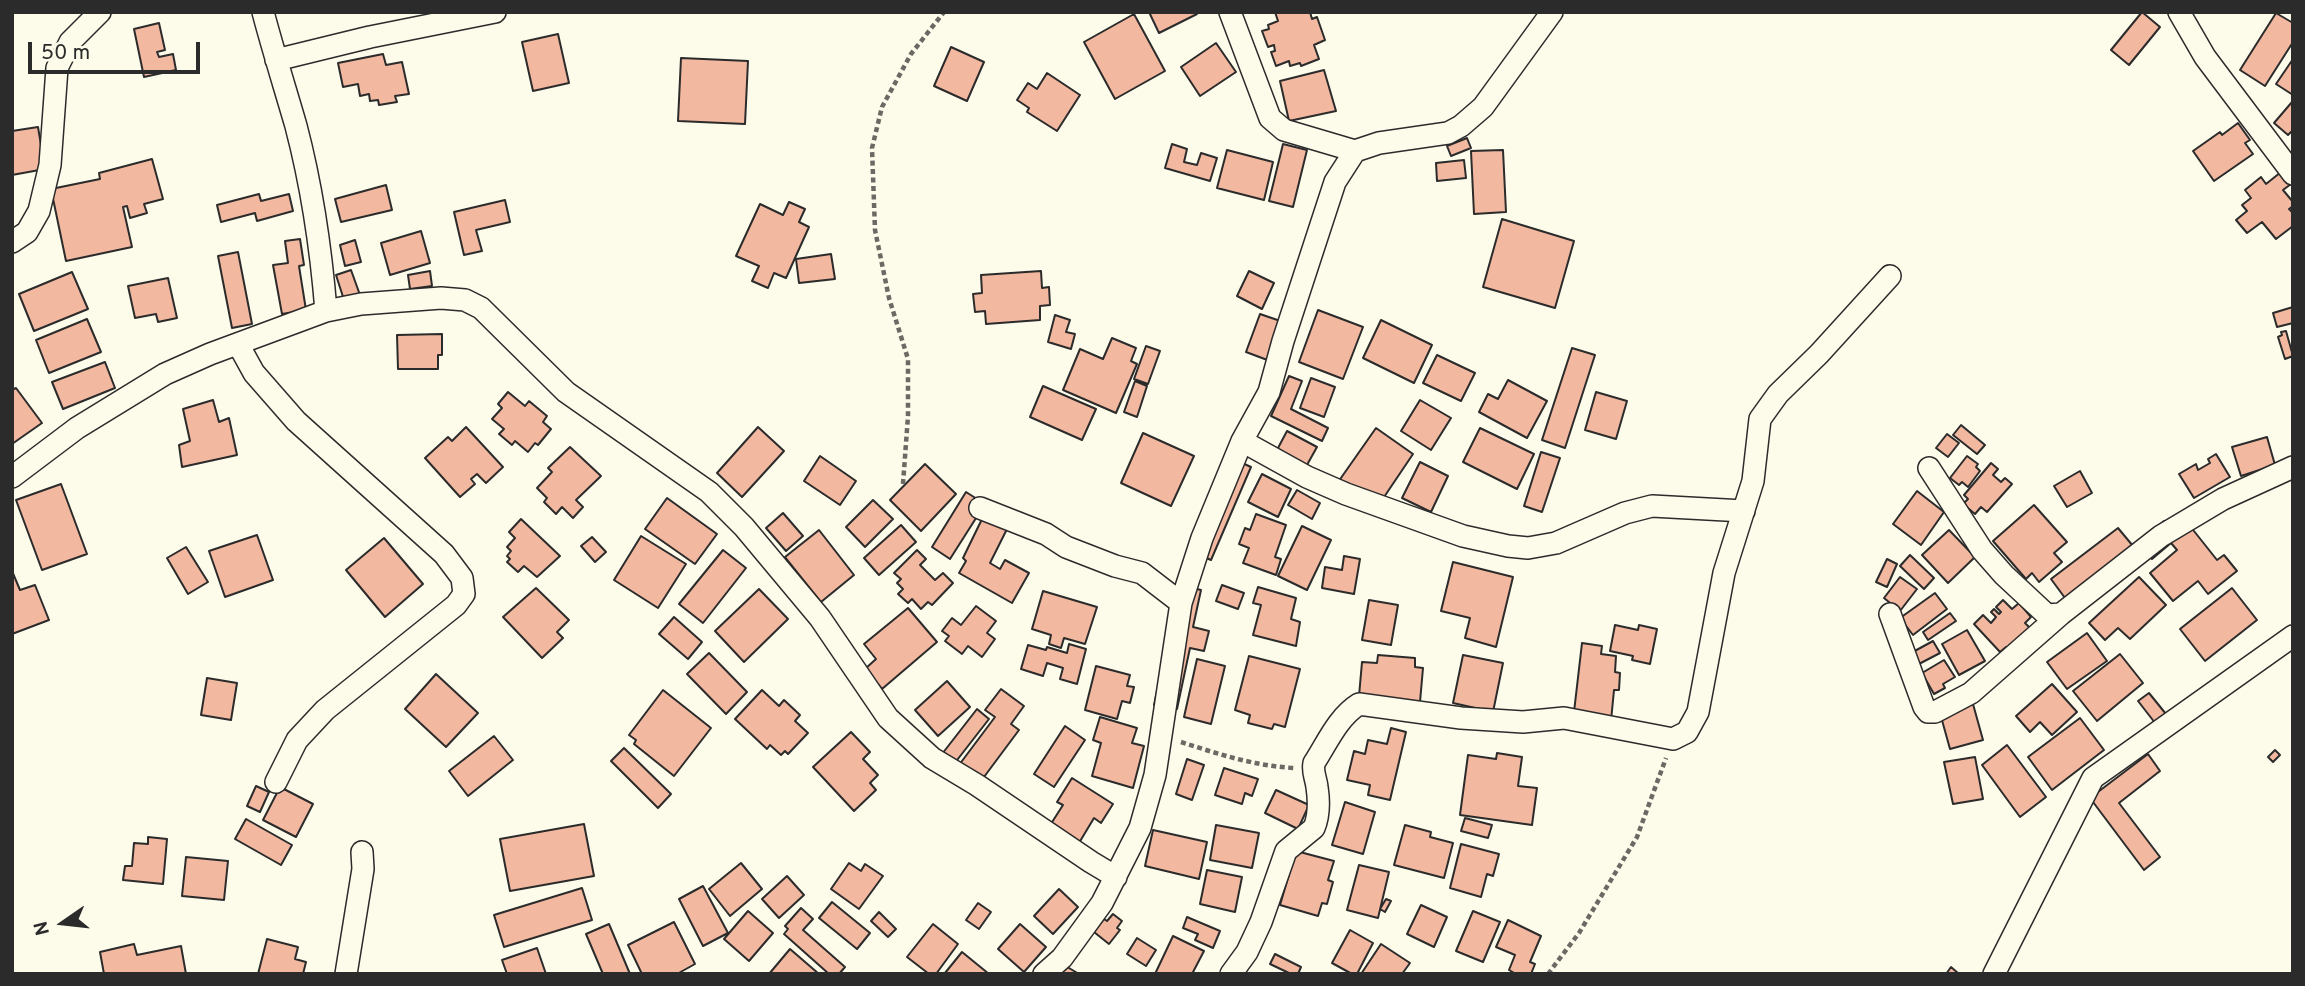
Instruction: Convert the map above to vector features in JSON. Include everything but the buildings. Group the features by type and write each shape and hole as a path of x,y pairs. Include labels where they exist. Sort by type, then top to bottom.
{"street":[{"path":"12,242 27,232 38,211 50,165 57,68 70,42 100,12"},
{"path":"263,12 308,179 321,251 326,311"},
{"path":"276,60 370,37 495,12"},
{"path":"1230,12 1270,118 1275,124 1284,130 1355,151 1379,143 1448,132 1461,126 1483,107 1552,12"},
{"path":"2179,12 2200,49 2293,173"},
{"path":"1044,974 1062,958 1102,903 1140,828 1155,775 1181,603 1202,538 1242,442 1269,392 1335,182 1355,151"},
{"path":"1231,974 1247,952 1261,922 1286,851 1314,828 1318,800 1314,763 1350,709 1361,704 1473,719 1523,722 1564,718 1673,738 1687,732 1698,712 1721,585 1754,481 1760,419 1778,394 1819,354 1890,276"},
{"path":"12,477 77,428 165,374 238,344 326,311 361,304 441,298 465,300 481,308 566,392 709,492 744,527 820,618 888,718 932,758 1116,877"},
{"path":"238,344 254,373 296,421 444,554 462,578 464,594 456,605 325,710 297,740 276,782"},
{"path":"1242,442 1307,477 1346,494 1463,536 1508,546 1528,548 1556,543 1625,513 1652,506 1744,511"},
{"path":"1890,614 1924,707 1928,712 1935,712 1971,693 2061,614 2161,536 2223,499 2293,467"},
{"path":"1929,468 1982,550 2004,575 2047,615 2061,614"},
{"path":"981,508 1046,534 1066,547 1115,566 1142,573 1181,603"},
{"path":"1994,974 2093,778 2293,636"},
{"path":"346,974 363,869 362,852"}],"path":[{"path":"903,484 908,416 908,359 889,298 875,230 872,148 882,107 911,54 944,12"},
{"path":"1160,736 1271,767 1313,769"},
{"path":"1548,974 1579,933 1637,837 1673,738"}]}
